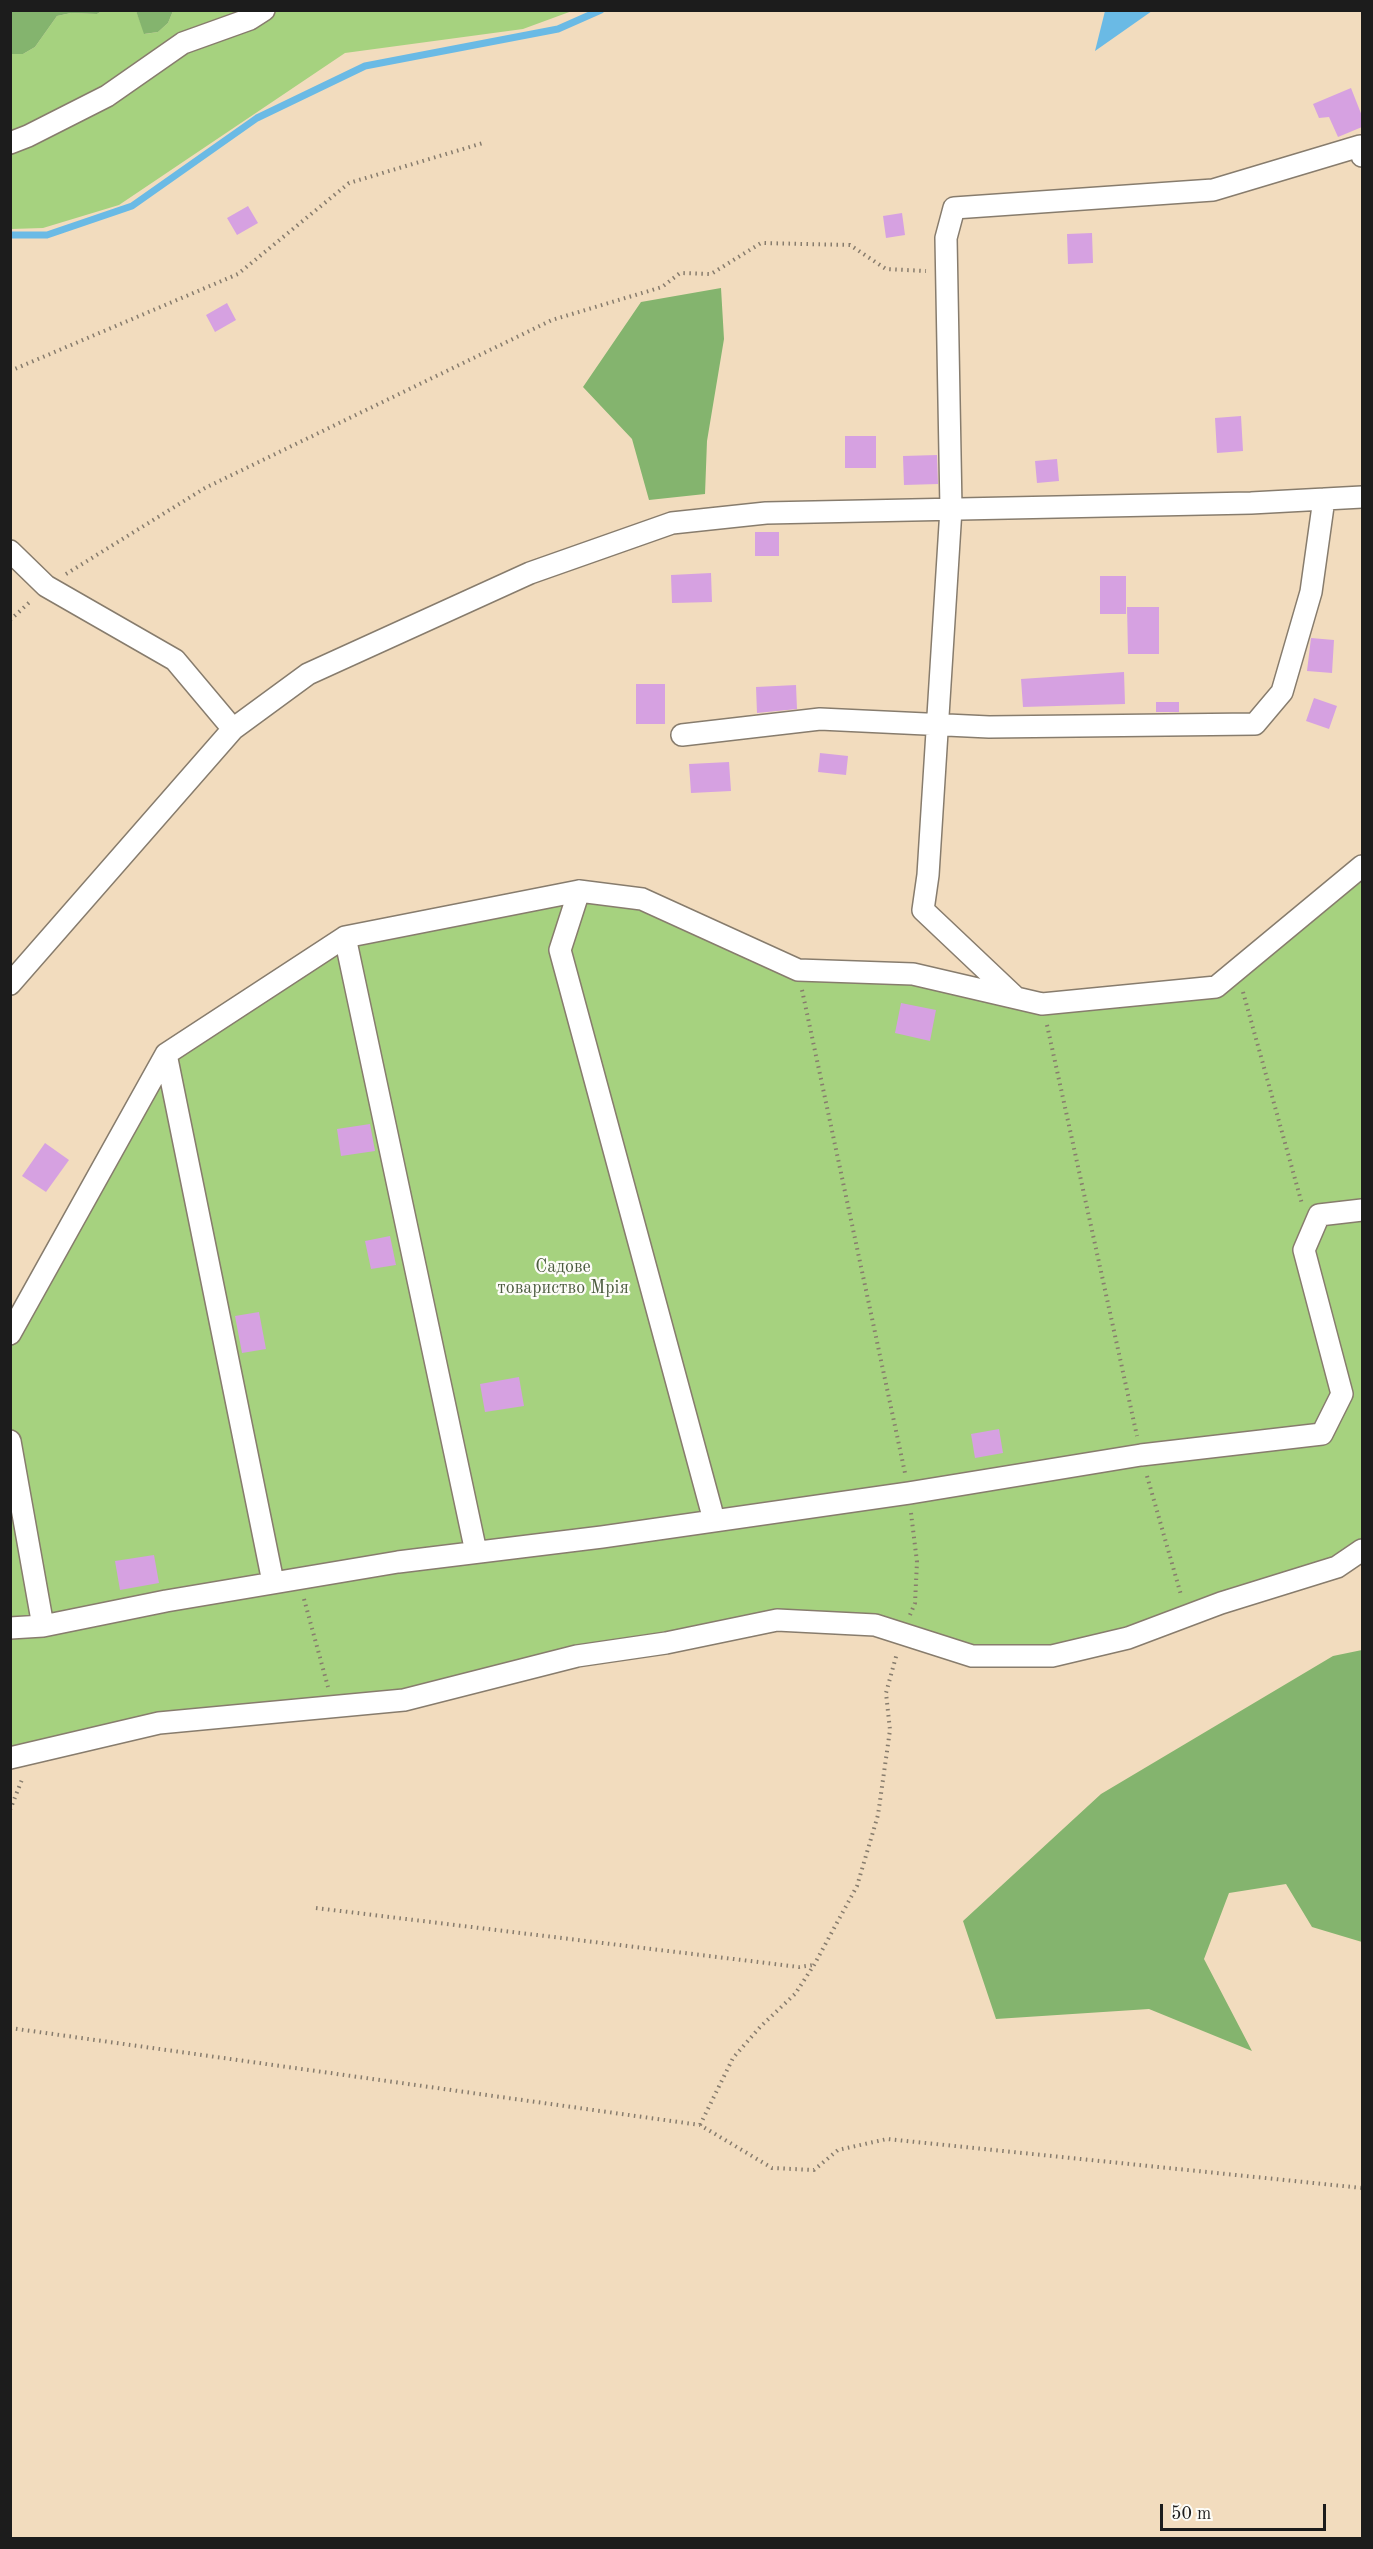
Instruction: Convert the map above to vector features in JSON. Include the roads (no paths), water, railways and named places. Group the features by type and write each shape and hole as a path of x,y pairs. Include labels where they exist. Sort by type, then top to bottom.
{"street":[{"path":"10,143 107,96 183,43 250,19 264,10"},
{"path":"1016,998 923,910 928,875 951,509 945,238 954,208 1213,190 1360,146 1362,156"},
{"path":"10,984 233,729 308,674 530,573 672,523 766,513 1362,497"},
{"path":"682,735 820,718 989,728 1255,724 1282,692 1311,592 1324,499"},
{"path":"10,551 46,586 175,660 233,729"},
{"path":"10,1334 166,1054 345,937 579,891 642,899 798,970 913,974 1042,1004 1216,987 1362,867"},
{"path":"579,891 560,950 714,1520"},
{"path":"345,937 477,1552"},
{"path":"166,1054 273,1582"},
{"path":"10,1628 43,1626 299,1578 909,1493 1142,1455 1323,1434 1341,1394 1304,1250 1319,1215 1362,1210"},
{"path":"10,1441 43,1626"},
{"path":"19,1755 159,1723 404,1700 577,1656 666,1642 777,1620 875,1625 972,1656 1052,1656 1128,1638 1221,1603 1337,1567 1362,1550"}],"water":[{"path":"1105,10 1152,11 1095,51"}],"waterway":[{"path":"10,235 47,235 132,206 257,118 365,66 558,29 601,10"}],"park label":[{"name":"Садове товариство Мрія","path":"563,1277"}]}
